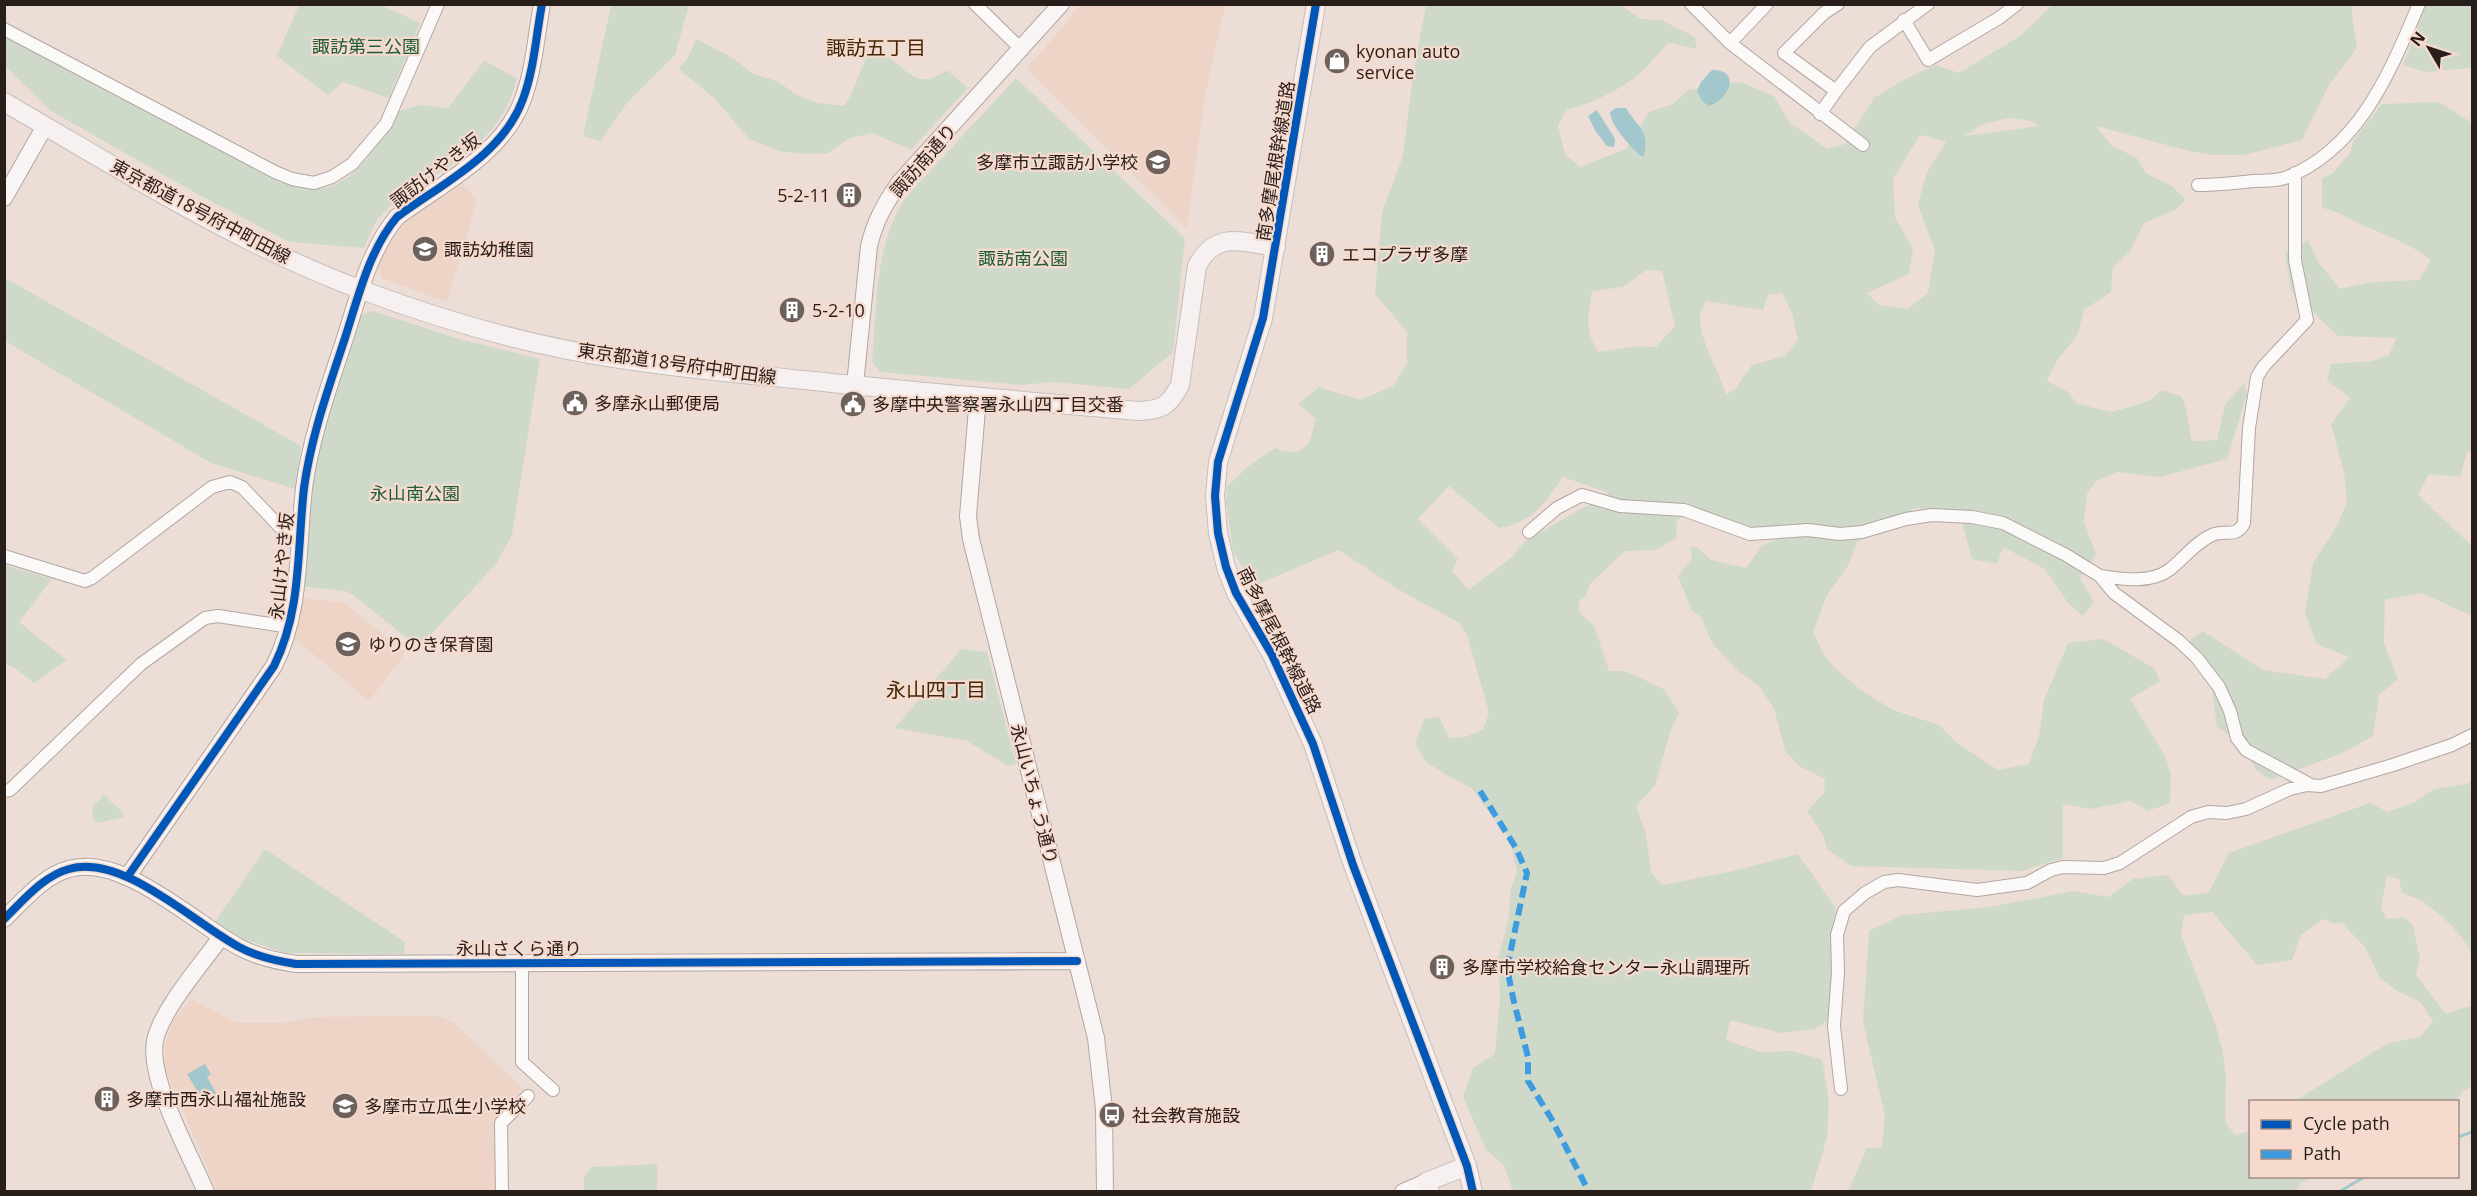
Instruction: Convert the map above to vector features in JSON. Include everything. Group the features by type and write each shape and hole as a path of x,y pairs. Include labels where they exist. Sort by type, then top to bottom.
{"main road":[{"name":"南多摩尾根幹線道路","path":"1316,4 1276,247 1259,334 1218,462 1215,510 1220,544 1236,593 1272,655 1313,744 1353,866 1467,1166 1473,1191"},
{"name":"東京都道18号府中町田線","path":"4,102 248,241 361,290 515,338 612,358 855,386 1138,411 1153,410 1173,400 1180,385 1197,266 1203,255 1210,247 1233,240 1276,247"},
{"name":"南多摩尾根幹線道路","path":"1467,1166 1482,1191"},
{"path":"1428,1187 1467,1166"}],"street":[{"path":"4,29 275,172 292,179 314,183 322,182 342,172 386,124 438,4"},
{"name":"諏訪けやき坂","path":"361,290 374,255 393,222 481,157 512,122 519,110 528,82 542,4"},
{"path":"975,4 1022,50"},
{"name":"諏訪南通り","path":"855,386 869,246 884,204 900,182 1062,4"},
{"path":"1691,4 1730,43 1863,145"},
{"path":"1730,43 1767,4"},
{"path":"1836,91 1784,53 1824,13 1838,4"},
{"path":"1820,114 1870,47 1928,4"},
{"path":"1904,20 1928,60 1999,18 2017,4"},
{"path":"2198,184 2228,185 2272,181 2295,172 2332,152 2346,137 2381,89 2419,4"},
{"path":"4,198 45,126"},
{"path":"2100,576 2140,579 2167,572 2196,544 2215,533 2235,533 2241,530 2244,523 2249,428 2257,377 2263,367 2307,320 2295,260 2295,172"},
{"name":"永山けやき坂","path":"128,876 274,666 290,627 298,570 304,490 311,450 361,290"},
{"name":"永山いちょう通り","path":"978,397 968,516 971,539 1077,961 1100,1065 1104,1109 1105,1191"},
{"path":"4,556 85,581 212,487 230,482 242,487 299,547"},
{"path":"1529,532 1557,508 1582,495 1620,506 1684,510 1750,534 1808,530 1851,533 1906,519 1954,515 2003,523 2066,555 2100,576 2114,593 2179,641 2197,658 2219,687 2230,711 2237,738 2246,750 2312,785"},
{"path":"4,791 10,790 141,664 205,618 218,616 290,627"},
{"path":"1840,1089 1834,1026 1838,972 1837,935 1844,911 1864,893 1884,882 1898,880 1977,890 2027,883 2051,870 2063,867 2104,868 2120,863 2191,817 2208,812 2227,813 2246,809 2290,789 2312,785 2321,786 2393,765 2452,745 2472,735"},
{"name":"永山さくら通り","path":"4,919 46,881 68,869 91,866 128,876 221,937 251,953 296,964 1077,961"},
{"path":"206,1191 157,1081 154,1060 155,1040 169,1011 221,937"},
{"path":"522,963 522,1062 553,1090"},
{"path":"502,1191 501,1123 528,1096"},
{"path":"1403,1191 1428,1187"}],"shaded area":[{"name":"多摩市立諏訪小学校","path":"1079,5 1225,5 1205,96 1187,228 1026,68 1067,23"},
{"name":"諏訪幼稚園","path":"459,179 477,201 447,302 383,279 377,268 395,230"},
{"name":"ゆりのき保育園","path":"301,598 344,603 404,651 404,655 369,701 293,637"},
{"name":"多摩市立瓜生小学校","path":"191,999 237,1023 282,1023 314,1017 437,1016 455,1023 525,1091 496,1121 497,1191 217,1191 165,1069 165,1044 174,1019"}],"green space":[{"name":"諏訪第三公園","path":"299,5 381,5 420,23 389,98 343,82 328,95 277,56"},
{"path":"611,5 689,5 675,55 626,104 601,141 583,136"},
{"path":"1426,5 1621,5 1641,19 1661,20 1695,37 1697,49 1669,43 1640,73 1620,88 1567,110 1558,125 1565,154 1580,167 1626,149 1649,112 1673,104 1688,90 1740,82 1774,96 1789,122 1827,149 1845,144 1874,98 1907,78 1936,65 1959,73 2020,36 2052,5 2353,5 2352,14 2357,48 2329,85 2302,140 2244,155 2211,155 2096,126 2112,146 2137,158 2146,173 2173,187 2186,200 2175,210 2144,223 2131,250 2113,268 2111,292 2084,310 2078,334 2056,362 2047,381 2068,392 2077,404 2112,412 2149,401 2162,390 2182,397 2192,441 2217,440 2225,405 2244,383 2247,394 2227,459 2160,477 2117,472 2096,481 2087,494 2084,521 2096,555 2080,578 2094,602 2083,616 2068,603 2045,569 2003,547 1997,564 1972,559 1959,511 1915,508 1857,542 1849,564 1827,595 1813,632 1823,653 1834,667 1861,690 1893,710 1939,725 1957,743 1998,770 2029,764 2039,736 2044,700 2068,643 2104,639 2155,669 2160,681 2130,699 2165,755 2171,775 2170,803 2148,811 2130,801 2090,809 2063,804 2063,858 2022,871 1851,866 1827,849 1823,835 1807,811 1824,793 1825,779 1799,766 1785,751 1774,708 1759,686 1739,672 1712,643 1701,617 1692,611 1678,576 1692,558 1690,547 1697,547 1711,560 1746,568 1762,546 1777,539 1776,527 1737,528 1688,507 1677,522 1676,538 1656,550 1625,551 1590,584 1585,597 1579,601 1579,612 1594,626 1609,671 1625,671 1664,689 1679,713 1670,732 1655,786 1636,806 1646,834 1651,872 1662,885 1733,871 1798,854 1836,908 1833,960 1840,1012 1815,1029 1781,1033 1730,1020 1726,1040 1760,1052 1791,1051 1822,1059 1829,1100 1827,1138 1811,1191 1513,1191 1504,1165 1486,1150 1463,1097 1473,1068 1495,1054 1500,997 1498,960 1509,916 1510,892 1517,871 1510,840 1471,788 1426,762 1415,743 1424,719 1439,717 1449,738 1465,737 1483,730 1489,713 1467,635 1459,623 1396,588 1339,550 1253,586 1233,551 1226,502 1227,486 1249,466 1275,448 1298,452 1309,443 1316,419 1298,404 1319,387 1360,400 1393,386 1407,363 1407,332 1375,294 1382,212 1403,156 1413,75","holes":["2011,118 2030,121 2040,126 1964,136 1986,123","1920,135 1946,142 1927,172 1918,205 1935,251 1928,293 1908,309 1879,305 1867,293 1909,274 1913,249 1895,217 1893,179","1646,270 1662,271 1675,326 1656,347 1636,346 1598,352 1589,328 1592,291 1623,287","1782,293 1792,313 1798,340 1785,356 1752,365 1735,389 1726,395 1703,338 1700,316 1702,310 1706,301 1763,310 1768,295","1563,477 1607,492 1605,497 1524,542 1512,557 1469,590 1452,571 1458,559 1418,519 1449,486 1499,528 1529,517"]},
{"path":"2426,5 2472,5 2472,68 2426,72 2403,65"},
{"path":"4,36 279,182 311,189 330,187 352,174 370,155 398,111 421,105 448,108 484,61 517,78 511,97 494,127 470,151 388,208 376,222 364,248 289,242 192,191 51,111 5,66"},
{"path":"696,39 733,58 753,74 777,81 797,95 818,103 844,106 872,51 892,60 916,77 924,79 935,77 947,70 968,88 911,150 872,133 850,138 828,153 803,154 779,151 749,139 715,99 679,69 689,56"},
{"name":"諏訪南公園","path":"1016,78 1185,238 1173,352 1129,389 1052,382 1022,385 880,372 872,361 882,255 896,216 906,197"},
{"path":"2439,102 2472,123 2472,451 2467,452 2460,477 2429,474 2418,495 2472,546 2472,616 2422,593 2385,600 2384,643 2398,679 2379,695 2373,736 2343,753 2270,780 2256,770 2243,744 2217,727 2212,688 2190,640 2203,631 2263,670 2325,679 2349,657 2317,644 2305,613 2313,563 2338,524 2347,501 2344,472 2331,424 2350,398 2327,381 2331,364 2372,361 2389,355 2396,338 2338,336 2291,291 2285,253 2308,240 2318,262 2340,289 2372,282 2419,280 2431,260 2404,243 2336,212 2322,208 2322,178 2333,173 2350,153 2353,141 2382,104"},
{"path":"5,278 301,446 295,489 211,463 5,341"},
{"name":"永山南公園","path":"373,311 455,338 540,359 512,535 496,564 425,641 413,643 352,594 299,586 317,450 359,315"},
{"path":"4,565 52,579 19,622 67,660 34,683 13,667 5,664"},
{"path":"961,649 987,652 1016,764 1008,766 967,741 895,728"},
{"path":"2472,780 2472,956 2458,933 2443,918 2420,900 2402,893 2399,879 2387,876 2381,908 2387,919 2403,917 2413,925 2420,959 2416,975 2446,1014 2472,1005 2472,1086 2463,1091 2457,1100 2297,1100 2388,1043 2420,1037 2433,1021 2420,1002 2397,991 2380,978 2365,947 2342,923 2333,923 2323,919 2301,935 2292,960 2257,965 2212,912 2184,915 2181,935 2215,1023 2222,1048 2226,1075 2225,1121 2235,1135 2249,1131 2249,1178 2311,1178 2300,1183 2297,1191 1848,1191 1867,1148 1882,1148 1885,1116 1863,1022 1869,931 1902,915 1989,907 2074,891 2108,897 2133,879 2168,875 2184,896 2209,892 2229,853 2370,803 2388,812 2415,802 2434,789 2467,784"},
{"path":"104,795 121,811 124,817 97,823 93,818 92,807"},
{"path":"265,849 405,942 404,954 285,953 244,939 215,922"},
{"path":"657,1164 657,1191 584,1191 584,1177 591,1167"}],"water":[{"path":"1712,70 1727,74 1730,79 1727,92 1716,103 1709,106 1702,101 1697,91 1701,82"},
{"path":"1616,108 1626,108 1644,134 1644,156 1641,156 1622,136 1611,118 1610,112"},
{"path":"1597,110 1615,139 1614,147 1607,146 1596,132 1588,116"},
{"path":"205,1064 211,1074 207,1077 220,1100 207,1107 187,1074"}],"waterway":[{"path":"2459,1137 2472,1132"},
{"path":"2339,1192 2363,1178"}],"marked path":[{"path":"1480,791 1516,848 1527,873 1509,959 1509,978 1528,1057 1528,1081 1551,1118 1589,1192"}],"cycle path":[{"path":"128,876 274,666 283,645 294,601 304,488 311,450 360,291 379,244 397,217 469,167 486,152 514,119 530,76 542,4"},
{"path":"1316,4 1263,318 1218,462 1215,496 1218,533 1226,567 1236,593 1272,655 1313,744 1353,865 1467,1166 1473,1192"},
{"path":"4,919 51,877 69,869 90,867 112,871 134,880 246,950 267,958 296,964 1077,961"}],"place":[{"name":"kyonan auto service","path":"1337,61"},
{"name":"多摩市立諏訪小学校","path":"1158,162"},
{"name":"5-2-11","path":"849,195"},
{"name":"諏訪幼稚園","path":"425,249"},
{"name":"エコプラザ多摩","path":"1322,254"},
{"name":"5-2-10","path":"792,310"},
{"name":"多摩永山郵便局","path":"575,403"},
{"name":"多摩中央警察署永山四丁目交番","path":"853,404"},
{"name":"ゆりのき保育園","path":"348,644"},
{"name":"多摩市学校給食センター永山調理所","path":"1442,967"},
{"name":"多摩市西永山福祉施設","path":"107,1099"},
{"name":"多摩市立瓜生小学校","path":"345,1106"},
{"name":"社会教育施設","path":"1112,1115"}],"district":[{"name":"諏訪五丁目","path":"876,47"},
{"name":"永山四丁目","path":"936,689"}]}
